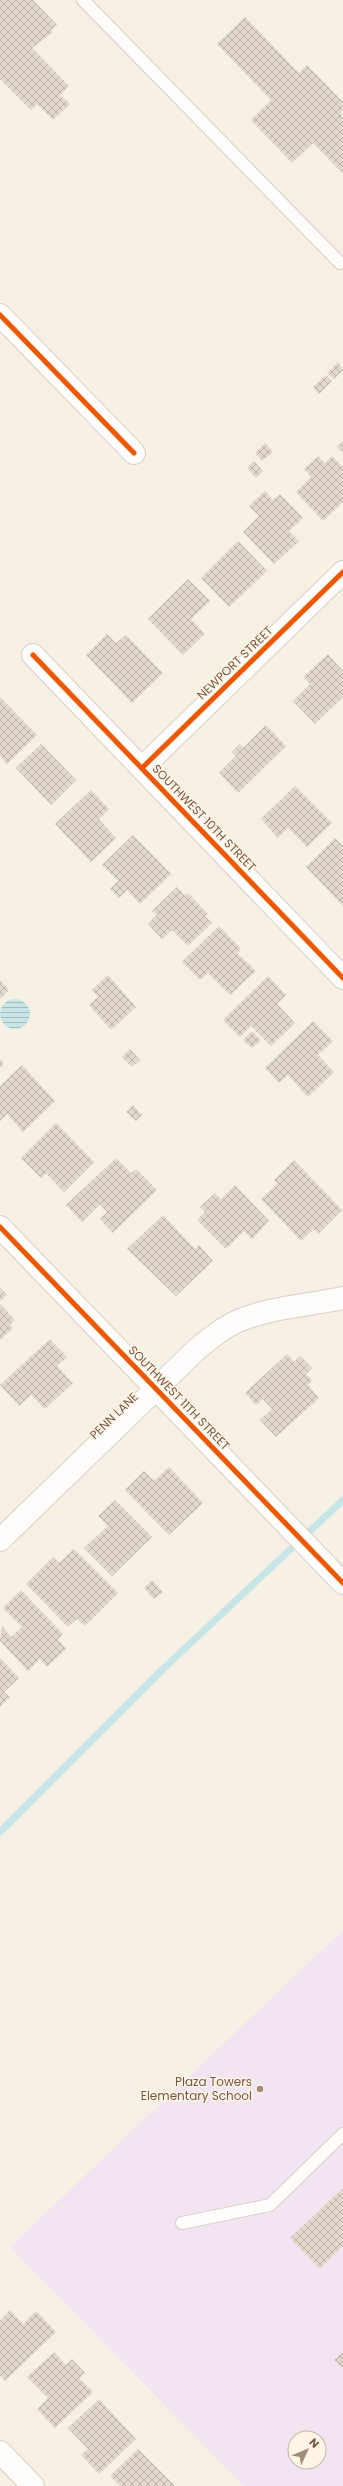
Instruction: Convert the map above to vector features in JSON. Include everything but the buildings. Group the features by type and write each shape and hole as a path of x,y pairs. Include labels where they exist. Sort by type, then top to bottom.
{"street":[{"path":"0,315 134,453"},
{"name":"NEWPORT STREET","path":"142,768 343,572"},
{"name":"SOUTHWEST 10TH STREET","path":"33,656 343,978"},
{"name":"SOUTHWEST 11TH STREET","path":"0,1227 343,1583"},
{"name":"PENN LANE","path":"0,1540 197,1349 223,1329 242,1319 278,1308 343,1298"},
{"path":"0,2452 33,2486"}],"lane":[{"path":"83,0 340,263"},
{"path":"182,2223 270,2205 343,2134"}],"shaded area":[{"name":"Plaza Towers Elementary School","path":"343,1930 343,2486 244,2486 10,2247"}],"water":[{"path":"15,999 26,1003 30,1014 26,1025 15,1029 4,1025 0,1014 4,1003"}],"waterway":[{"path":"0,1832 164,1668 343,1500"}],"cycle path":[{"path":"0,315 134,453"},
{"path":"142,768 343,572"},
{"path":"33,655 343,978"},
{"path":"0,1227 343,1583"}],"place":[{"name":"Plaza Towers Elementary School","path":"260,2089"}]}
